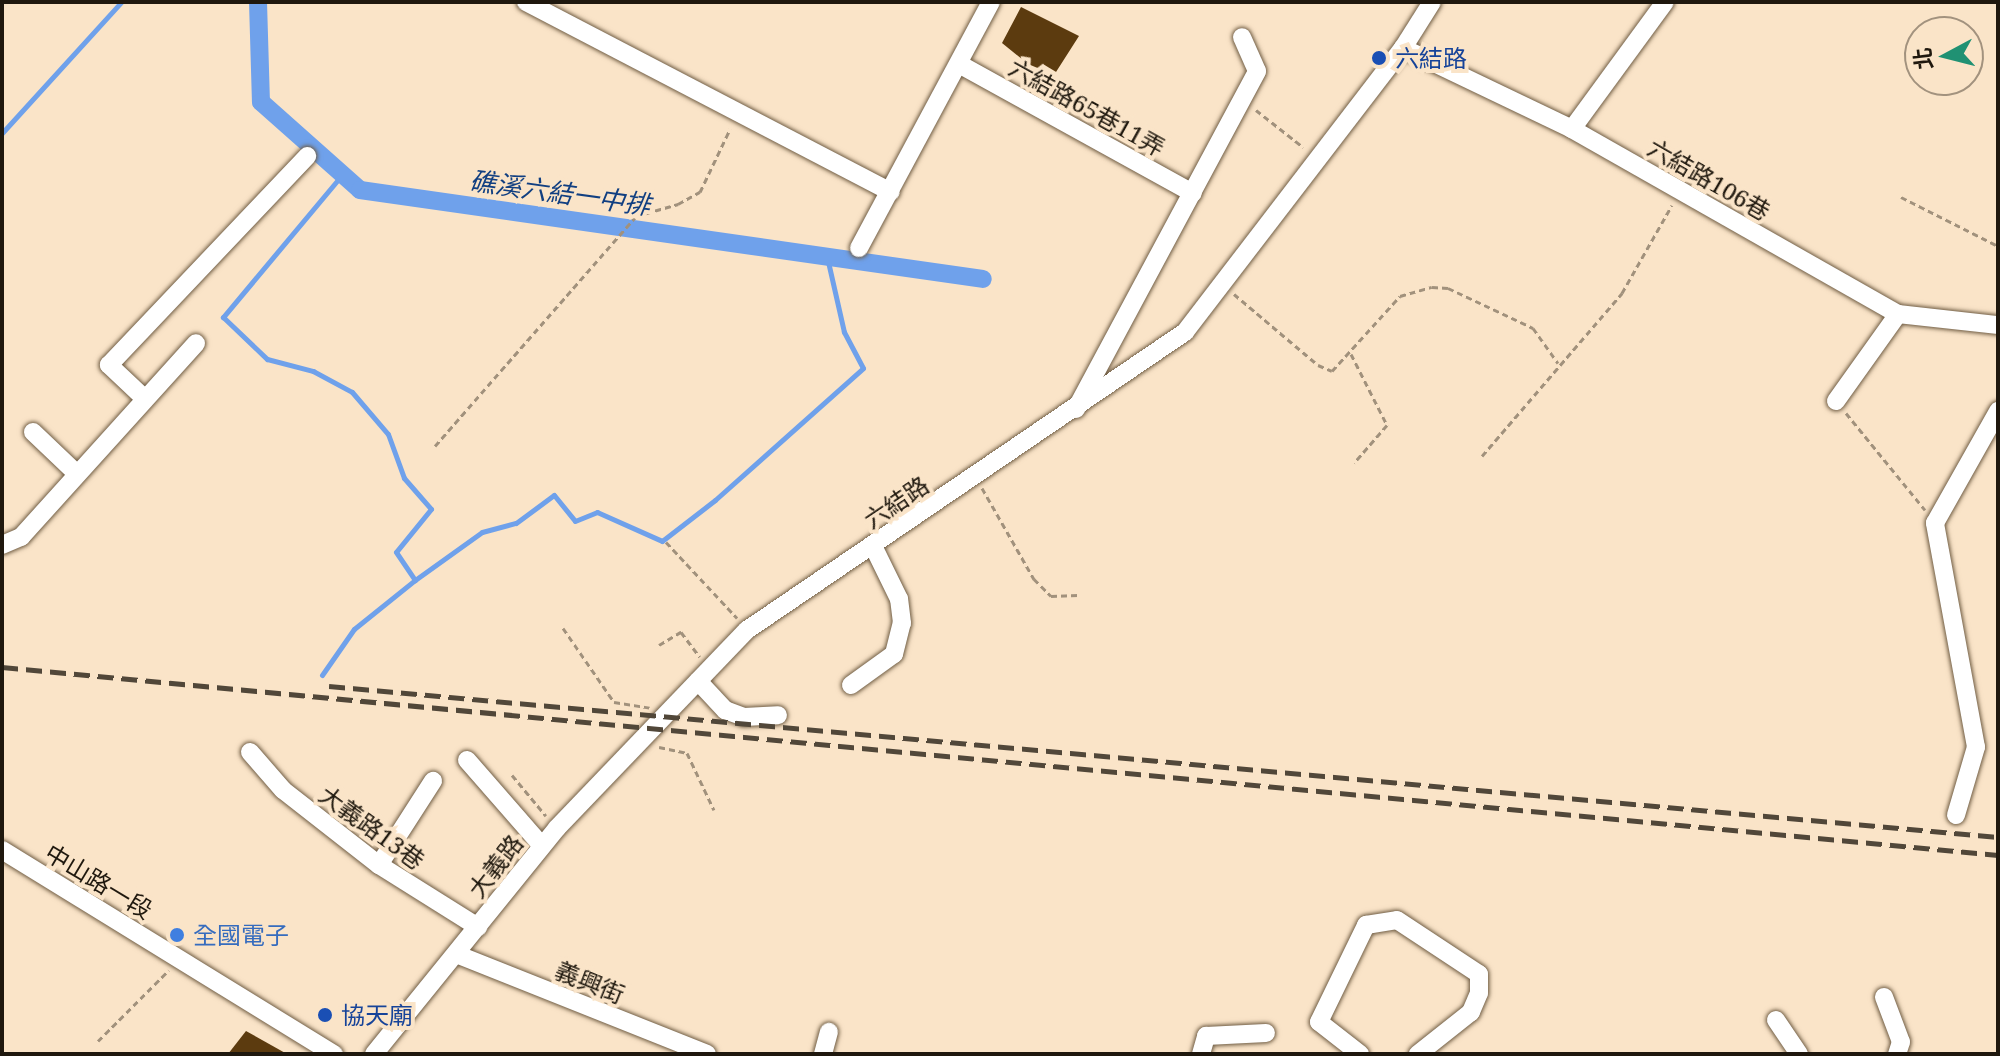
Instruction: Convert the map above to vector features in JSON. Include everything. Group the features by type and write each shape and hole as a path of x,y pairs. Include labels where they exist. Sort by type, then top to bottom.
{"street":[{"path":"526,2 891,192"},
{"path":"859,248 991,2"},
{"name":"六結路","path":"667,714 747,630 1160,354 1225,286 1403,48 1432,2"},
{"path":"1572,129 1665,2"},
{"path":"1075,412 1257,71 1242,37"},
{"name":"六結路106巷","path":"1403,48 1572,129 1898,314 1998,325"},
{"name":"六結路65巷11弄","path":"959,64 1193,193"},
{"path":"143,397 109,365 307,156"},
{"path":"1836,401 1898,314"},
{"path":"2,545 21,537 75,472 196,343"},
{"path":"1956,815 1976,747 1935,523 1998,411"},
{"path":"33,432 75,472"},
{"path":"851,685 894,654 902,623 899,599 873,546"},
{"path":"704,675 725,710 744,717 778,715"},
{"name":"大義路","path":"374,1054 557,828 667,714"},
{"name":"大義路13巷","path":"250,752 283,790 379,865 478,927"},
{"path":"467,760 542,846"},
{"path":"379,865 433,781"},
{"name":"中山路一段","path":"2,850 334,1054"},
{"path":"1360,1054 1319,1022 1366,925 1397,920 1479,974 1479,993 1471,1012 1418,1054"},
{"name":"義興街","path":"456,954 674,1048 707,1054"},
{"path":"1884,997 1901,1042 1897,1054"},
{"path":"1776,1020 1799,1054"},
{"path":"823,1054 829,1032"},
{"path":"1201,1054 1206,1036 1266,1033"}],"path":[{"path":"1243,100 1319,160"},
{"path":"435,446 636,216 678,204 700,192 737,112"},
{"path":"1482,456 1558,363 1622,293 1681,189"},
{"path":"1901,197 1998,246"},
{"path":"1225,286 1318,365 1332,371 1351,354 1400,296 1432,287 1448,288 1533,328 1558,363"},
{"path":"1351,354 1387,425 1354,463"},
{"path":"1836,401 1935,523"},
{"path":"975,478 1034,579 1051,596 1078,595"},
{"path":"666,542 747,630"},
{"path":"563,628 614,702 667,714"},
{"path":"659,645 681,632 704,675"},
{"path":"638,743 687,753 714,810"},
{"path":"512,775 557,828"},
{"path":"98,1041 179,959"}],"building":[{"path":"1021,7 1079,36 1056,72 1043,64 1040,69 1028,64 1002,43"},
{"path":"246,1031 287,1054 228,1054"}],"waterway":[{"path":"2,133 121,2"},
{"name":"礁溪六結一中排","path":"258,2 261,102 360,190 983,279"},
{"path":"346,170 223,317 267,359 313,371 352,392 388,434 404,478 431,509 396,552 415,580"},
{"path":"322,675 354,629 415,580 482,532 516,523 554,495 575,521 597,512 662,541 715,500 863,368 844,332 827,257"}],"railway":[{"path":"2,667 1998,855"},
{"path":"329,686 1998,837"}],"place":[{"name":"六結路","path":"1379,58"},
{"name":"全國電子","path":"177,935"},
{"name":"協天廟","path":"325,1015"}]}
